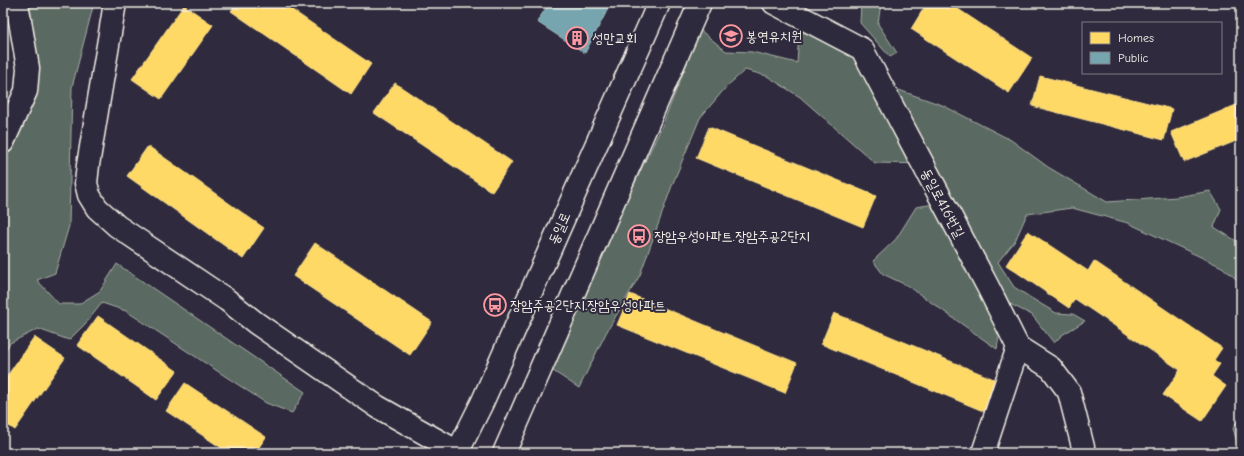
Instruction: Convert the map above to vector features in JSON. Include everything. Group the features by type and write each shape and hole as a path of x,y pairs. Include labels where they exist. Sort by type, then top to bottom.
{"street":[{"path":"3,142 26,91 28,68 17,3"},
{"path":"115,3 86,183 89,196 96,208 117,226 227,300 256,323 344,384 378,407 457,453"},
{"name":"동일로","path":"457,453 482,403 658,3"},
{"path":"504,453 700,3"},
{"name":"동일로416번길","path":"774,3 862,49 988,287 1018,347"},
{"path":"983,453 1018,347 1051,368 1069,392 1084,447 1082,453"}],"green space":[{"path":"26,3 94,3 72,87 69,226 55,273 37,280 59,304 79,304 100,291 117,264 305,392 292,413 266,403 126,311 102,303 86,323 69,340 38,329 10,343 3,354 3,161 33,95"},
{"path":"861,3 881,3 878,24 897,53 890,57 860,23"},
{"path":"700,30 726,51 752,52 797,63 799,32 865,42 893,88 942,105 1011,140 1048,167 1107,202 1177,197 1210,191 1221,209 1214,227 1241,244 1241,283 1222,267 1128,223 1072,208 1027,214 1015,241 998,262 1014,287 1056,313 1073,314 1085,321 1062,335 1054,343 1032,315 1010,304 1000,330 997,349 908,286 883,274 873,261 896,239 916,207 952,201 926,164 875,163 800,97 767,76 745,70 727,86 700,118 673,183 640,275 606,333 579,388 550,369 607,241 662,126"},
{"path":"1241,415 1241,453 1240,453 1233,428"}],"building: Homes":[{"path":"237,3 282,3 371,64 351,94 231,11"},
{"path":"927,3 949,3 1032,58 1009,93 911,29"},
{"path":"184,5 213,25 161,99 132,79"},
{"path":"1040,76 1172,109 1164,140 1032,106"},
{"path":"395,83 512,162 492,192 374,113"},
{"path":"1241,103 1241,139 1184,162 1171,132"},
{"path":"709,127 876,196 863,227 696,158"},
{"path":"148,146 264,228 243,259 127,176"},
{"path":"1028,231 1088,271 1094,261 1222,348 1214,360 1220,364 1212,376 1226,386 1202,421 1163,395 1180,370 1075,299 1069,308 1006,265"},
{"path":"315,243 432,322 410,355 293,276"},
{"path":"630,294 797,363 785,393 617,325"},
{"path":"834,313 1001,382 988,413 821,344"},
{"path":"98,316 177,371 156,400 77,345"},
{"path":"34,337 65,358 15,430 3,422 3,382"},
{"path":"185,383 266,437 255,453 229,453 166,411"}],"building: Public":[{"name":"성만교회","path":"549,3 611,3 585,53 537,22"}],"place":[{"name":"봉연유치원","path":"731,36"},
{"name":"성만교회","path":"577,38"},
{"name":"장암우성아파트.장암주공2단지","path":"639,236"},
{"name":"장암주공2단지.장암우성아파트","path":"495,305"}]}
